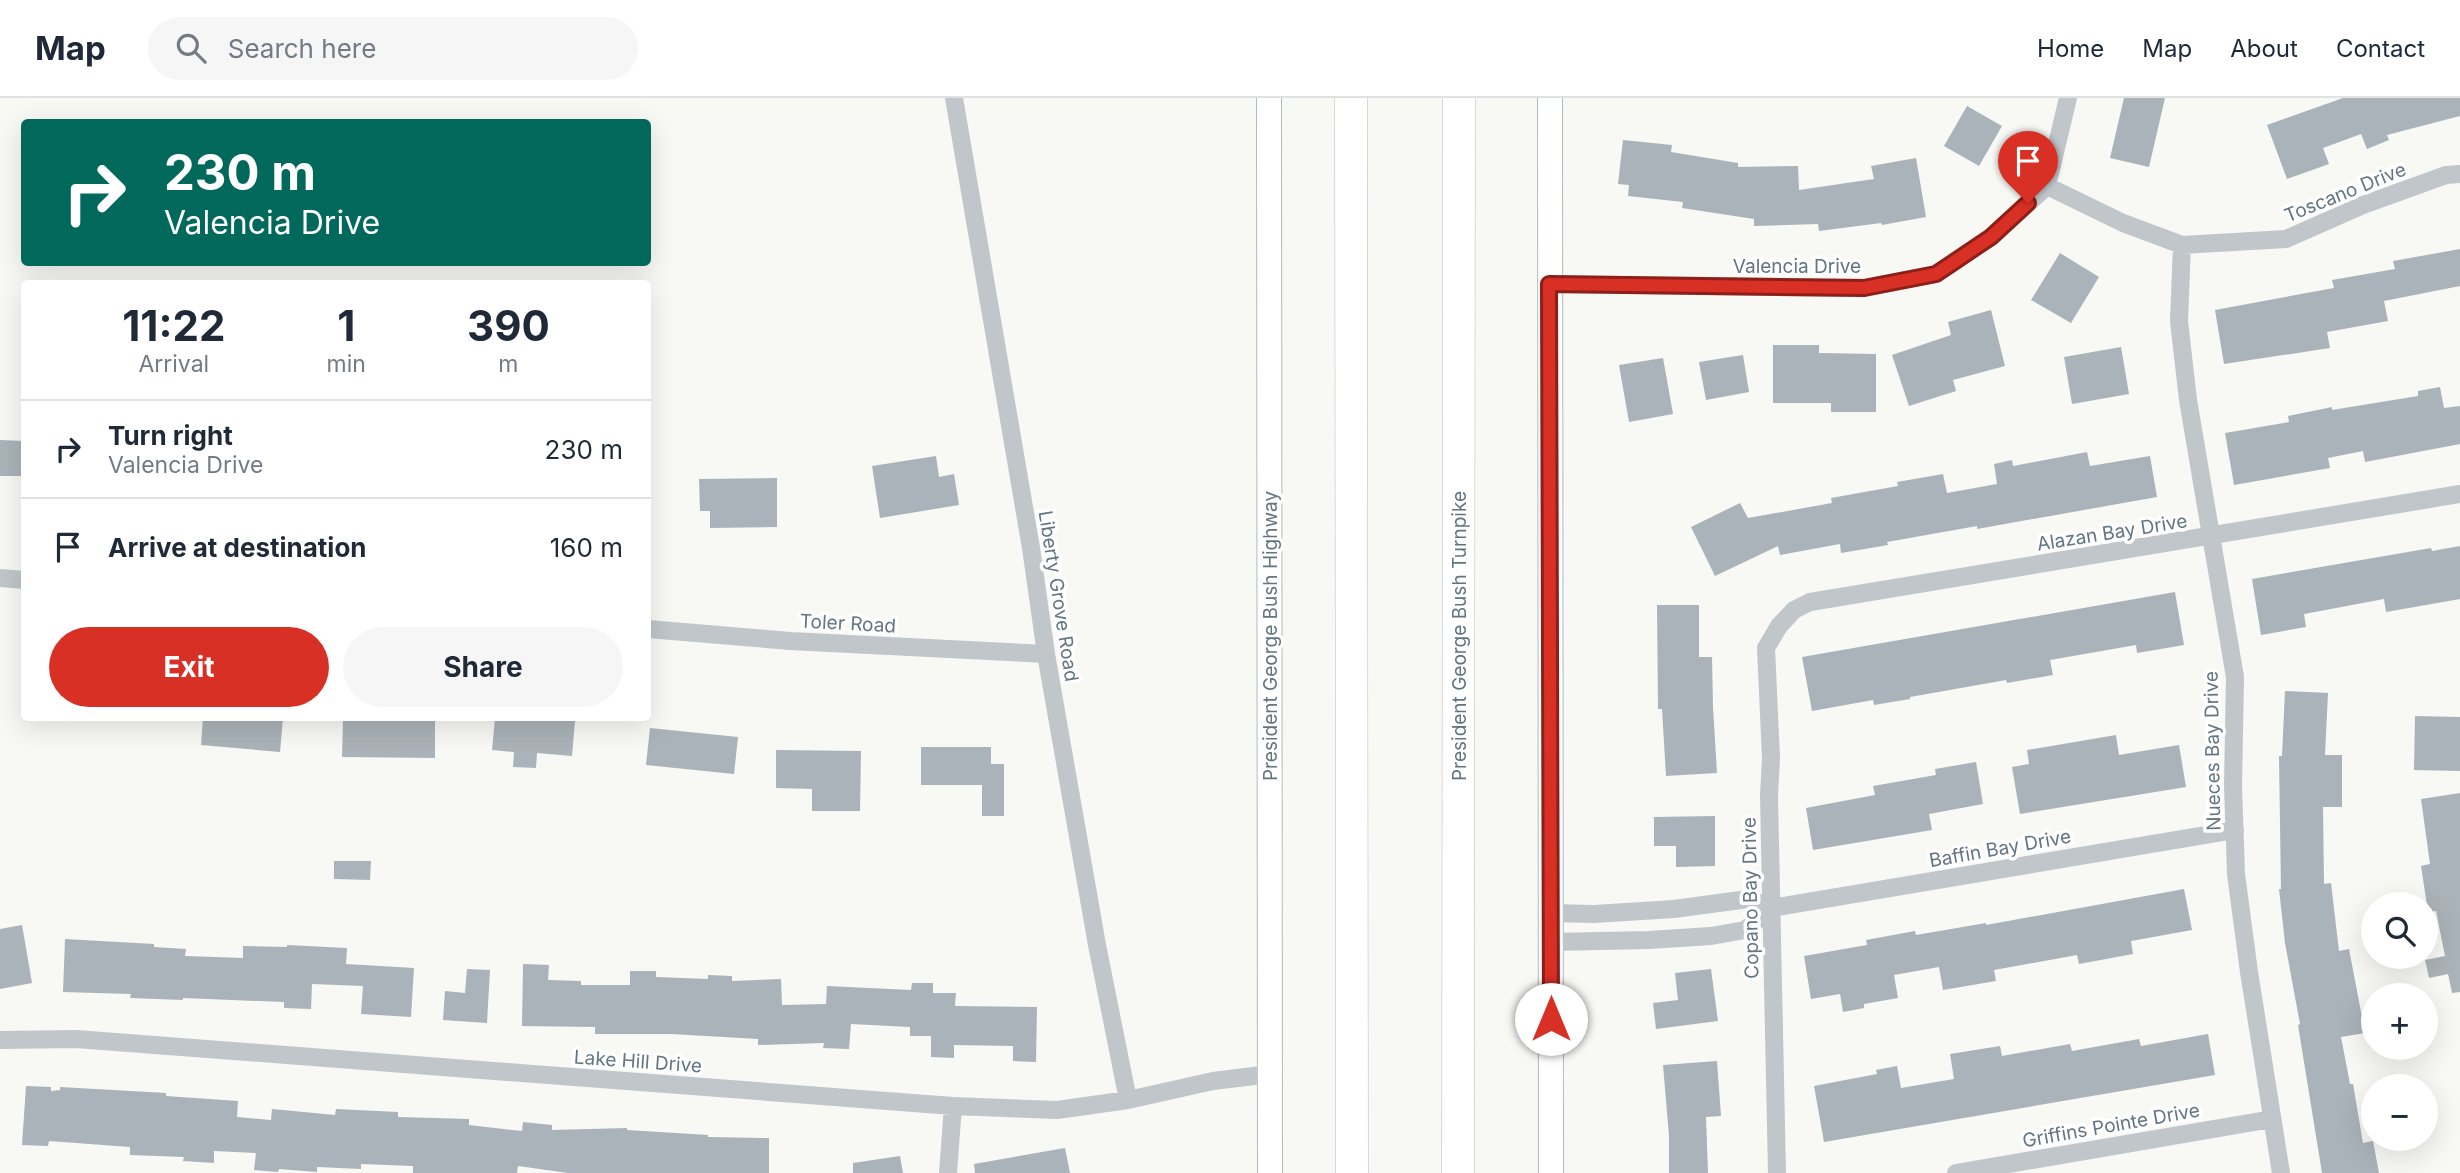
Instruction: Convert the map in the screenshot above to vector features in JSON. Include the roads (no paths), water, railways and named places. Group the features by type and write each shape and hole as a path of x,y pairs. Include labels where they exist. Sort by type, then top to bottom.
{"highway":[{"path":"1350,98 1352,1173"},
{"name":"President George Bush Turnpike","path":"1458,1173 1460,98"}],"main road":[{"name":"President George Bush Highway","path":"1269,98 1270,1173"},
{"path":"1550,98 1551,1173"}],"street":[{"name":"Liberty Grove Road","path":"954,98 1031,548 1046,654 1097,945 1128,1100"},
{"path":"2047,186 2068,98"},
{"name":"Toscano Drive","path":"2047,186 2123,223 2182,245 2286,239 2363,205 2446,176 2460,174"},
{"name":"Valencia Drive","path":"1549,284 1864,288 1936,274 1991,237 2047,186"},
{"name":"Nueces Bay Drive","path":"2182,245 2179,321 2188,400 2235,677 2233,786 2236,873 2281,1173"},
{"name":"Alazan Bay Drive","path":"1779,626 1794,610 1810,602 2460,495"},
{"path":"0,578 21,580"},
{"name":"Copano Bay Drive","path":"1777,1173 1769,796 1771,758 1766,648 1779,626"},
{"name":"Toler Road","path":"651,629 790,641 1046,654"},
{"name":"Baffin Bay Drive","path":"1551,942 1712,936 1745,930 1772,908 2235,830"},
{"name":"Baffin Bay Drive","path":"1551,913 1594,914 1674,909 1748,899 1772,908"},
{"name":"Lake Hill Drive","path":"0,1040 76,1040 953,1106 1057,1110 1128,1100 1213,1081 1270,1074"},
{"path":"948,1173 953,1106"},
{"name":"Griffins Pointe Drive","path":"1956,1173 2272,1119"}]}
